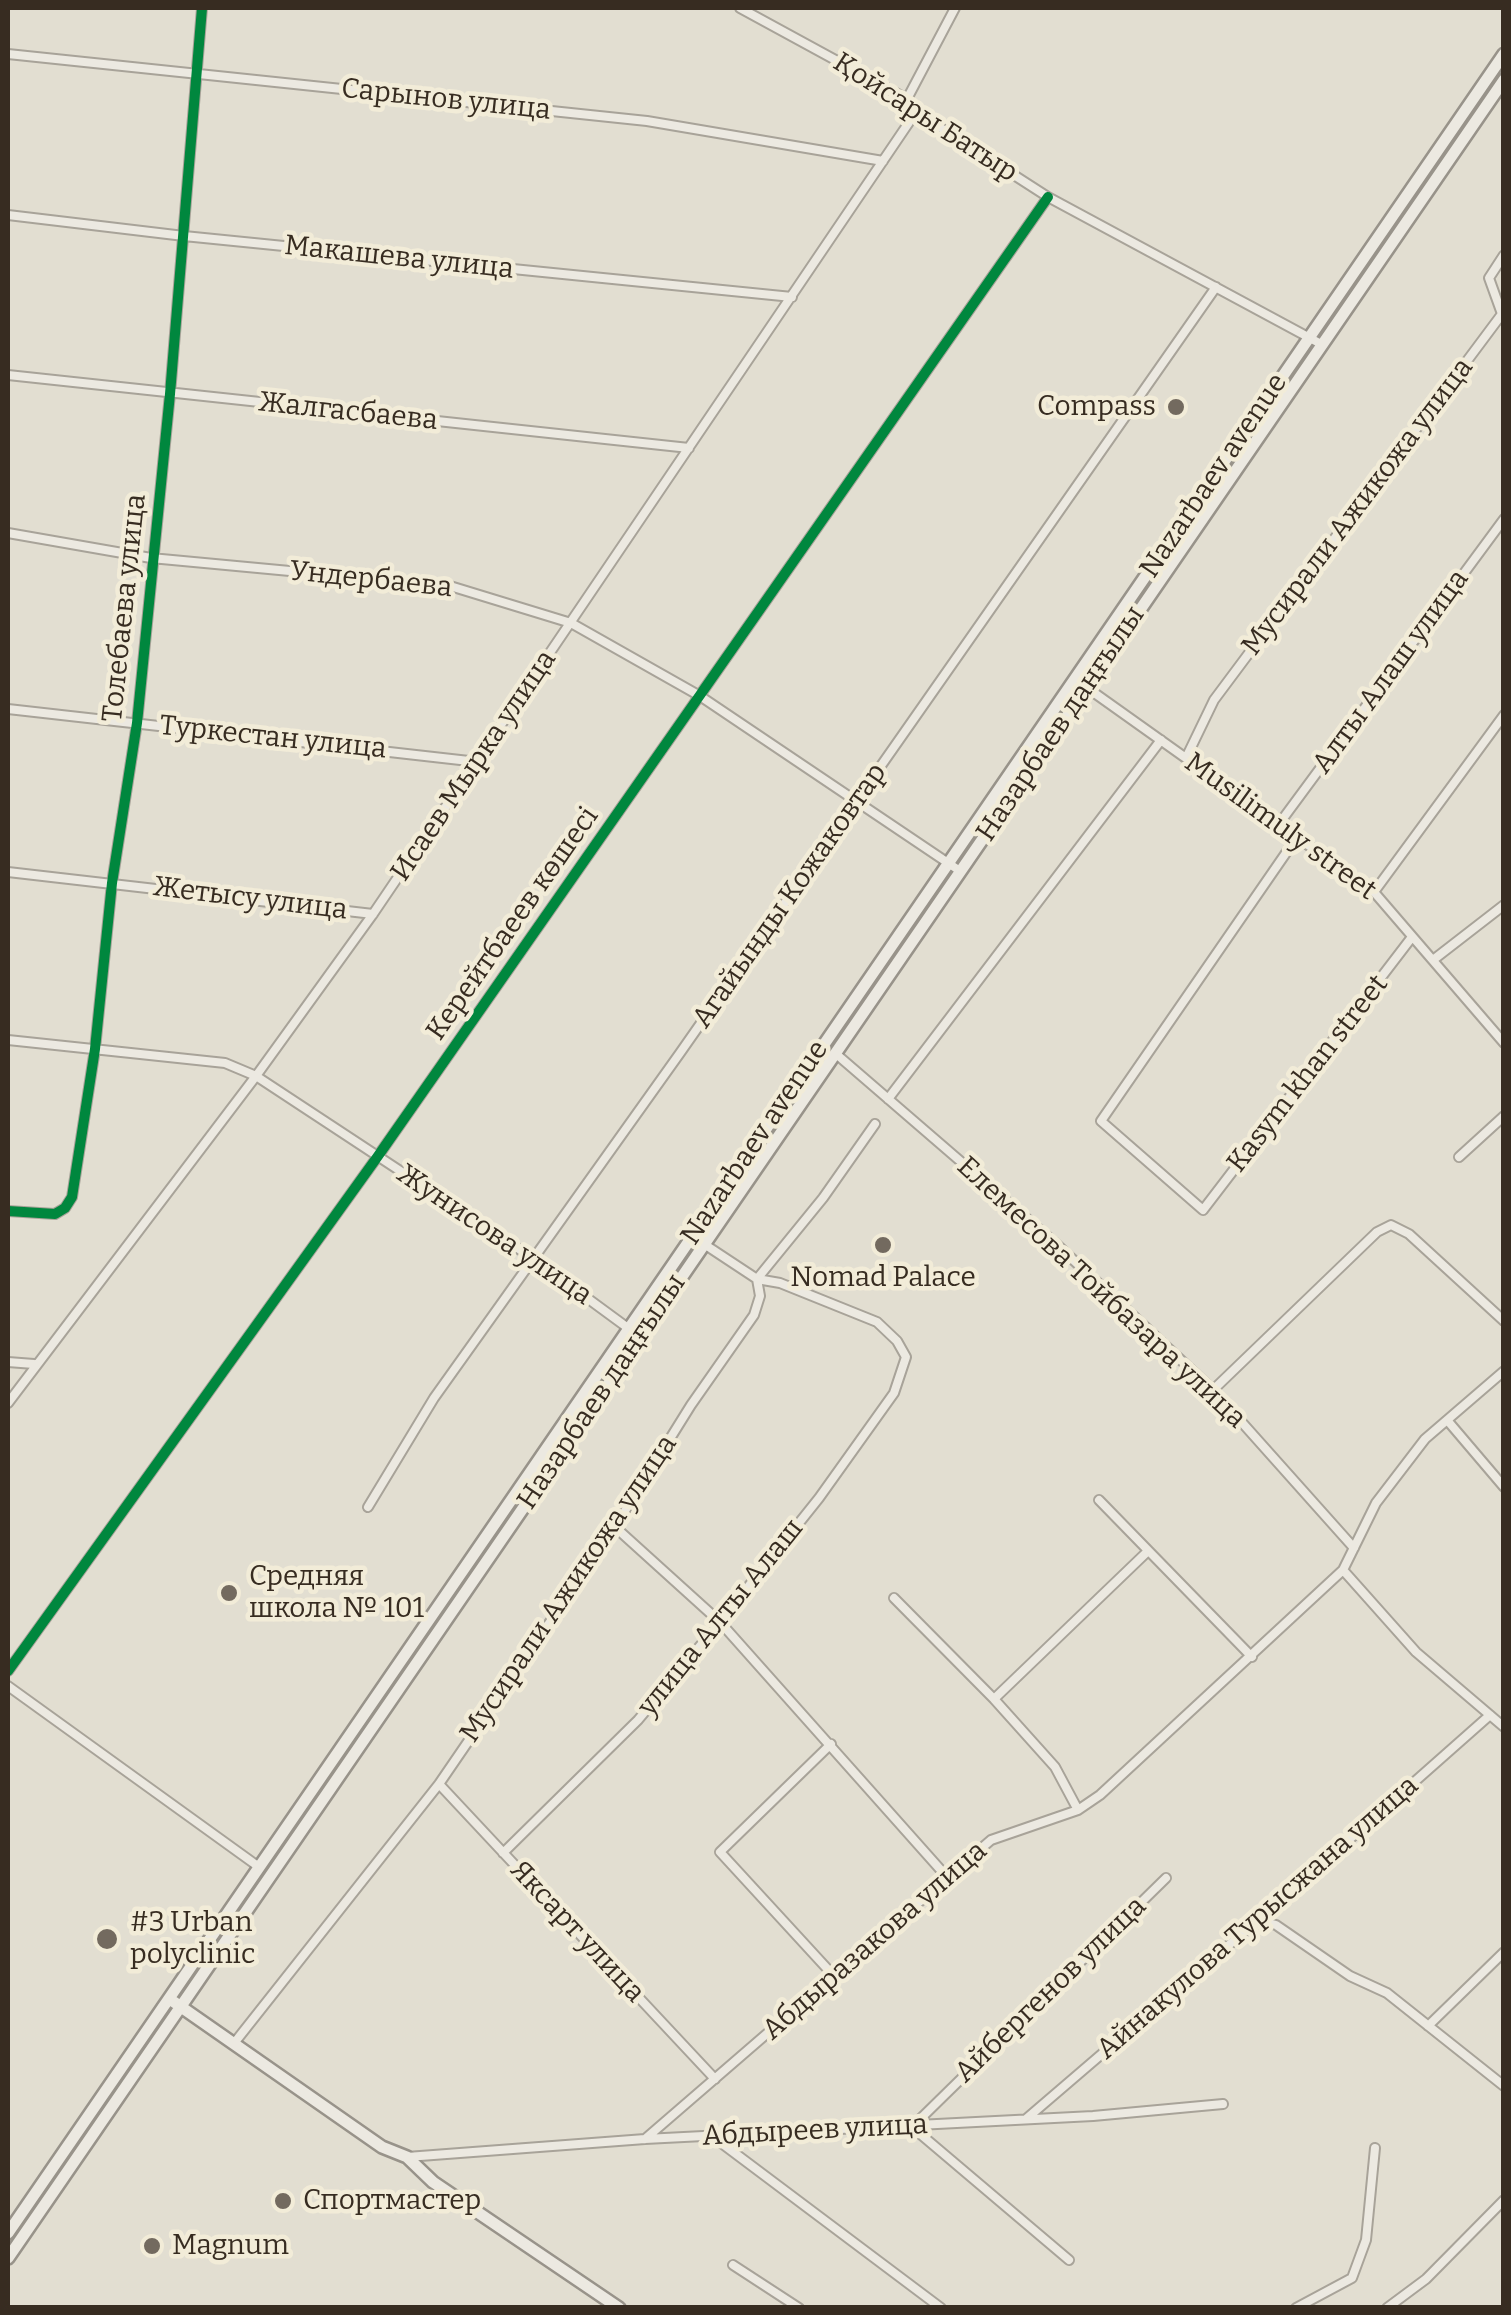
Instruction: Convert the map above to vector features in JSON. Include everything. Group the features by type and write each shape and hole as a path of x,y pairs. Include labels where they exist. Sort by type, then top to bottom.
{"main road":[{"name":"Nazarbaev avenue","path":"8,2233 1504,54"},
{"name":"Назарбаев даңғылы","path":"8,2258 1504,80"},
{"path":"1466,109 1478,118"},
{"path":"168,1998 382,2147 407,2158 434,2182 619,2308"}],"street":[{"name":"Толебаева улица","path":"8,1211 41,1215 65,1208 72,1197 95,1050 112,883 136,723 170,394 202,8"},
{"name":"Қойсары Батыр","path":"740,8 906,99 916,112 1048,197 1321,344"},
{"path":"906,99 955,8"},
{"name":"Сарынов улица","path":"8,54 648,121 883,161"},
{"name":"Исаев Мырка улица","path":"8,1403 256,1076 373,914 916,112"},
{"name":"Керейтбаеев көшесі","path":"8,1671 378,1156 1048,197"},
{"name":"Макашева улица","path":"8,215 792,296"},
{"name":"Мусирали Ажикожа улица","path":"1186,758 1214,700 1502,314 1489,278 1504,256"},
{"name":"Агайынды Кожаковтар","path":"368,1507 434,1398 1216,287"},
{"name":"Жалгасбаева","path":"8,374 689,448"},
{"name":"Алты Алаш улица","path":"1280,824 1504,519"},
{"name":"Ундербаева","path":"8,533 151,558 450,586 571,623 700,696 960,871"},
{"name":"Musilimuly street","path":"1074,679 1374,892 1504,1042"},
{"name":"Туркестан улица","path":"8,709 478,762"},
{"path":"1374,892 1504,715"},
{"path":"888,1099 1160,740"},
{"name":"Kasym khan street","path":"1297,837 1101,1121 1204,1210 1412,938"},
{"name":"Жетысу улица","path":"8,872 373,914"},
{"path":"1432,960 1504,905"},
{"name":"Жунисова улица","path":"8,1040 225,1063 256,1076 534,1259 640,1337"},
{"name":"Елемесова Тойбазара улица","path":"835,1053 1054,1242 1213,1390 1354,1548"},
{"path":"1459,1157 1504,1116"},
{"name":"Мусирали Ажикожа улица","path":"236,2042 439,1784 754,1315 760,1296 757,1278 823,1198 875,1124"},
{"path":"1213,1390 1378,1232 1391,1225 1408,1234 1504,1321"},
{"path":"704,1244 757,1278"},
{"name":"улица Алты Алаш","path":"504,1854 638,1720 818,1498 894,1393 906,1357 897,1341 876,1322 780,1283 757,1278"},
{"path":"8,1362 34,1364"},
{"name":"Абдыразакова улица","path":"645,2139 990,1840 1078,1810 1100,1795 1343,1570 1376,1503 1425,1439 1504,1371"},
{"path":"1447,1420 1504,1487"},
{"path":"1099,1500 1252,1657"},
{"path":"615,1527 720,1622 947,1877"},
{"path":"994,1699 1148,1552"},
{"path":"1343,1570 1416,1652 1504,1727"},
{"path":"894,1598 994,1699 1054,1767 1078,1810"},
{"path":"8,1686 259,1866"},
{"name":"Айнакулова Турысжана улица","path":"1024,2120 1490,1715"},
{"path":"831,1744 720,1852 833,1976"},
{"name":"Яксарт улица","path":"439,1784 715,2079"},
{"name":"Айбергенов улица","path":"912,2126 1166,1878"},
{"path":"1258,1920 1276,1926 1350,1976 1387,1992 1504,2086"},
{"path":"1428,2026 1504,1952"},
{"name":"Абдыреев улица","path":"407,2158 645,2139 1024,2120 1223,2104"},
{"path":"912,2126 1068,2260"},
{"path":"712,2136 940,2308"},
{"path":"1296,2308 1352,2278 1366,2240 1375,2148"},
{"path":"1387,2308 1426,2280 1504,2200"},
{"path":"733,2265 799,2308"}],"cycle path":[{"path":"8,1211 55,1214 72,1197 95,1049 112,883 137,723 170,394 202,8"},
{"path":"8,1671 378,1156 1048,197"}],"place":[{"name":"Compass","path":"1176,407"},
{"name":"Nomad Palace","path":"883,1245"},
{"name":"Средняя школа № 101","path":"229,1593"},
{"name":"#3 Urban polyclinic","path":"107,1939"},
{"name":"Спортмастер","path":"283,2201"},
{"name":"Magnum","path":"152,2246"}]}
